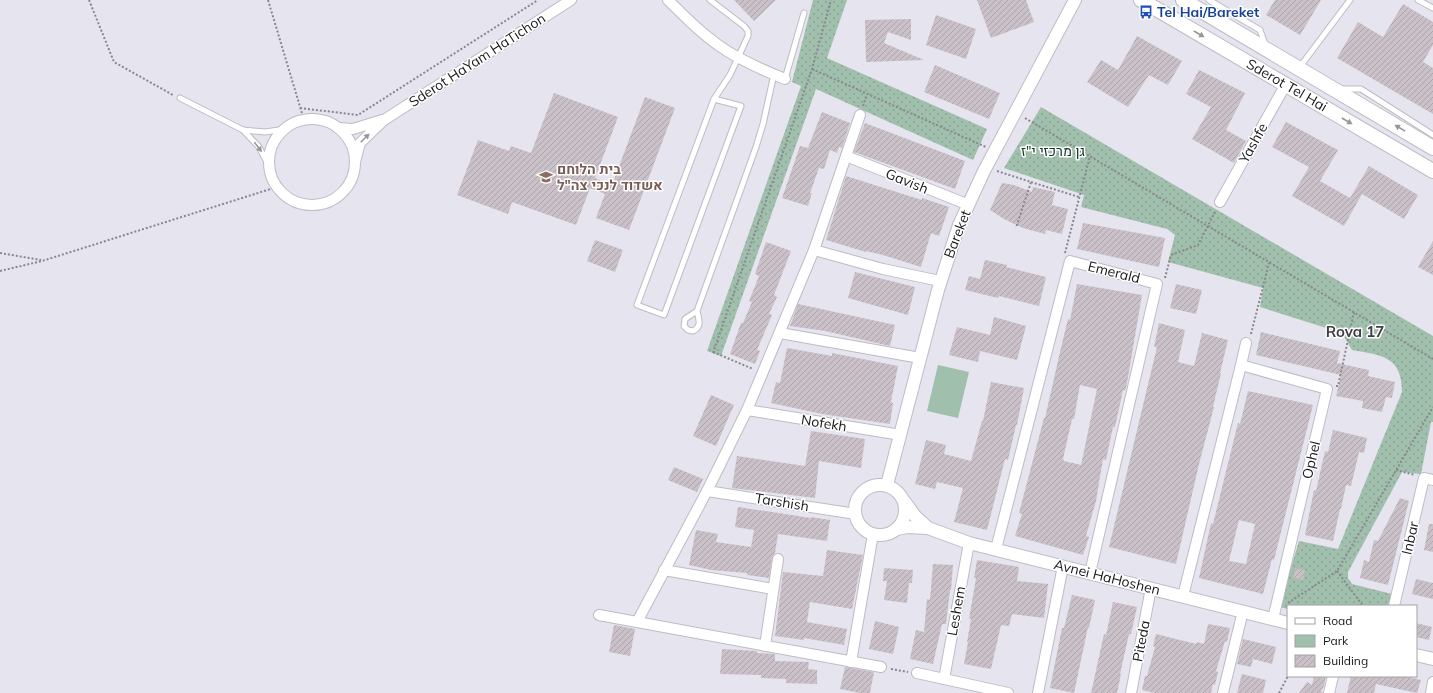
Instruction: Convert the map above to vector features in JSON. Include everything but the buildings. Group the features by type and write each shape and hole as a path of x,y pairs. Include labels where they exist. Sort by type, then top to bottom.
{"main road":[{"name":"Sderot Tel Hai","path":"1141,0 1433,171"},
{"name":"Sderot Tel Hai","path":"1183,0 1433,148"}],"street":[{"name":"Sderot HaYam HaTichon","path":"355,162 360,143 384,120 571,0"},
{"path":"668,0 702,33 726,50 786,79"},
{"path":"1071,3 1082,0"},
{"name":"Bareket","path":"888,486 940,281 959,225 984,171 1071,3"},
{"name":"Yashfe","path":"1220,202 1286,84"},
{"path":"637,622 708,491 763,374 814,250 860,115"},
{"path":"304,120 317,120 329,123 338,128 348,139 353,150 355,162 353,174 348,185 340,194 330,201 318,204 306,204 294,201 284,195 277,187 271,176 269,166 273,145 278,136 294,123 304,120"},
{"name":"Sderot HaYam HaTichon","path":"338,128 353,128 384,120"},
{"name":"Gavish","path":"846,156 969,205"},
{"path":"814,250 883,269 940,281"},
{"name":"Emerald","path":"996,549 1070,261 1157,284 1090,573"},
{"path":"780,333 920,358"},
{"path":"1183,596 1246,343"},
{"path":"1241,365 1327,389"},
{"name":"Ophel","path":"1273,619 1327,389"},
{"name":"Nofekh","path":"747,410 901,435"},
{"name":"Inbar","path":"1394,605 1429,479"},
{"path":"879,485 894,488 904,500 906,508 905,516 897,529 890,533 881,535 873,534 862,526 856,514 858,498 871,486 879,485"},
{"name":"Tarshish","path":"708,491 856,514"},
{"name":"Avnei HaHoshen","path":"904,500 912,513 928,528"},
{"name":"Avnei HaHoshen","path":"897,529 907,527 928,528 969,543 1287,623"},
{"path":"851,662 873,534"},
{"name":"Leshem","path":"944,679 969,543"},
{"path":"764,646 778,559"},
{"path":"1038,693 1063,566"},
{"path":"664,570 773,589"},
{"name":"Piteda","path":"1131,693 1151,588"},
{"path":"1223,693 1243,611"},
{"path":"599,615 882,667"},
{"path":"1417,655 1433,659"},
{"path":"917,673 1008,693"},
{"path":"1329,693 1333,677"},
{"path":"1431,693 1433,682"}],"lane":[{"path":"710,0 744,26 748,31 748,36 730,75 714,99 637,305 664,316 740,106 714,99"},
{"path":"1209,0 1260,30 1267,49"},
{"path":"1299,68 1350,0"},
{"path":"1418,0 1433,8"},
{"path":"786,79 804,13"},
{"path":"697,311 756,146 763,124 774,74"},
{"path":"1334,89 1361,89 1433,134"},
{"path":"180,98 243,130 259,147 269,166"},
{"path":"243,130 265,132 286,129"}],"path":[{"path":"89,0 114,62 180,98"},
{"path":"268,0 304,120"},
{"path":"300,108 358,115 538,0"},
{"path":"763,374 713,353 812,69 831,0"},
{"path":"812,69 987,147"},
{"path":"1025,118 1433,359"},
{"path":"1070,261 1064,260 1090,156"},
{"path":"996,170 1079,197"},
{"path":"1016,228 1031,182"},
{"path":"0,271 42,260 277,187"},
{"path":"1157,284 1165,278 1171,255 1198,244 1220,202"},
{"path":"0,253 42,260"},
{"path":"1246,343 1249,344 1269,262"},
{"path":"1327,389 1338,386 1354,312"},
{"path":"1284,605 1337,571 1433,407"},
{"path":"1396,470 1429,479"},
{"path":"1337,571 1362,605"},
{"path":"882,667 917,673"},
{"path":"1279,693 1287,677"}],"green space":[{"path":"813,0 847,0 827,58 987,129 973,160 816,89 721,356 707,351 801,86 792,82"},
{"name":"גן מרכזי י\"ז","path":"1041,107 1433,336 1433,422 1431,422 1421,474 1402,472 1348,572 1348,578 1352,584 1392,594 1389,605 1287,605 1287,609 1279,607 1299,541 1338,549 1402,392 1401,380 1394,364 1381,356 1352,350 1342,333 1260,307 1263,288 1168,262 1175,235 1167,229 1081,207 1084,195 1004,168"},
{"path":"938,365 969,372 958,418 927,411"}],"place":[{"name":"Tel Hai/Bareket","path":"1146,12"},
{"name":"בית הלוחם אשדוד לנכי צה\"ל","path":"546,177"}],"district":[{"name":"Rova 17","path":"1355,331"}]}
